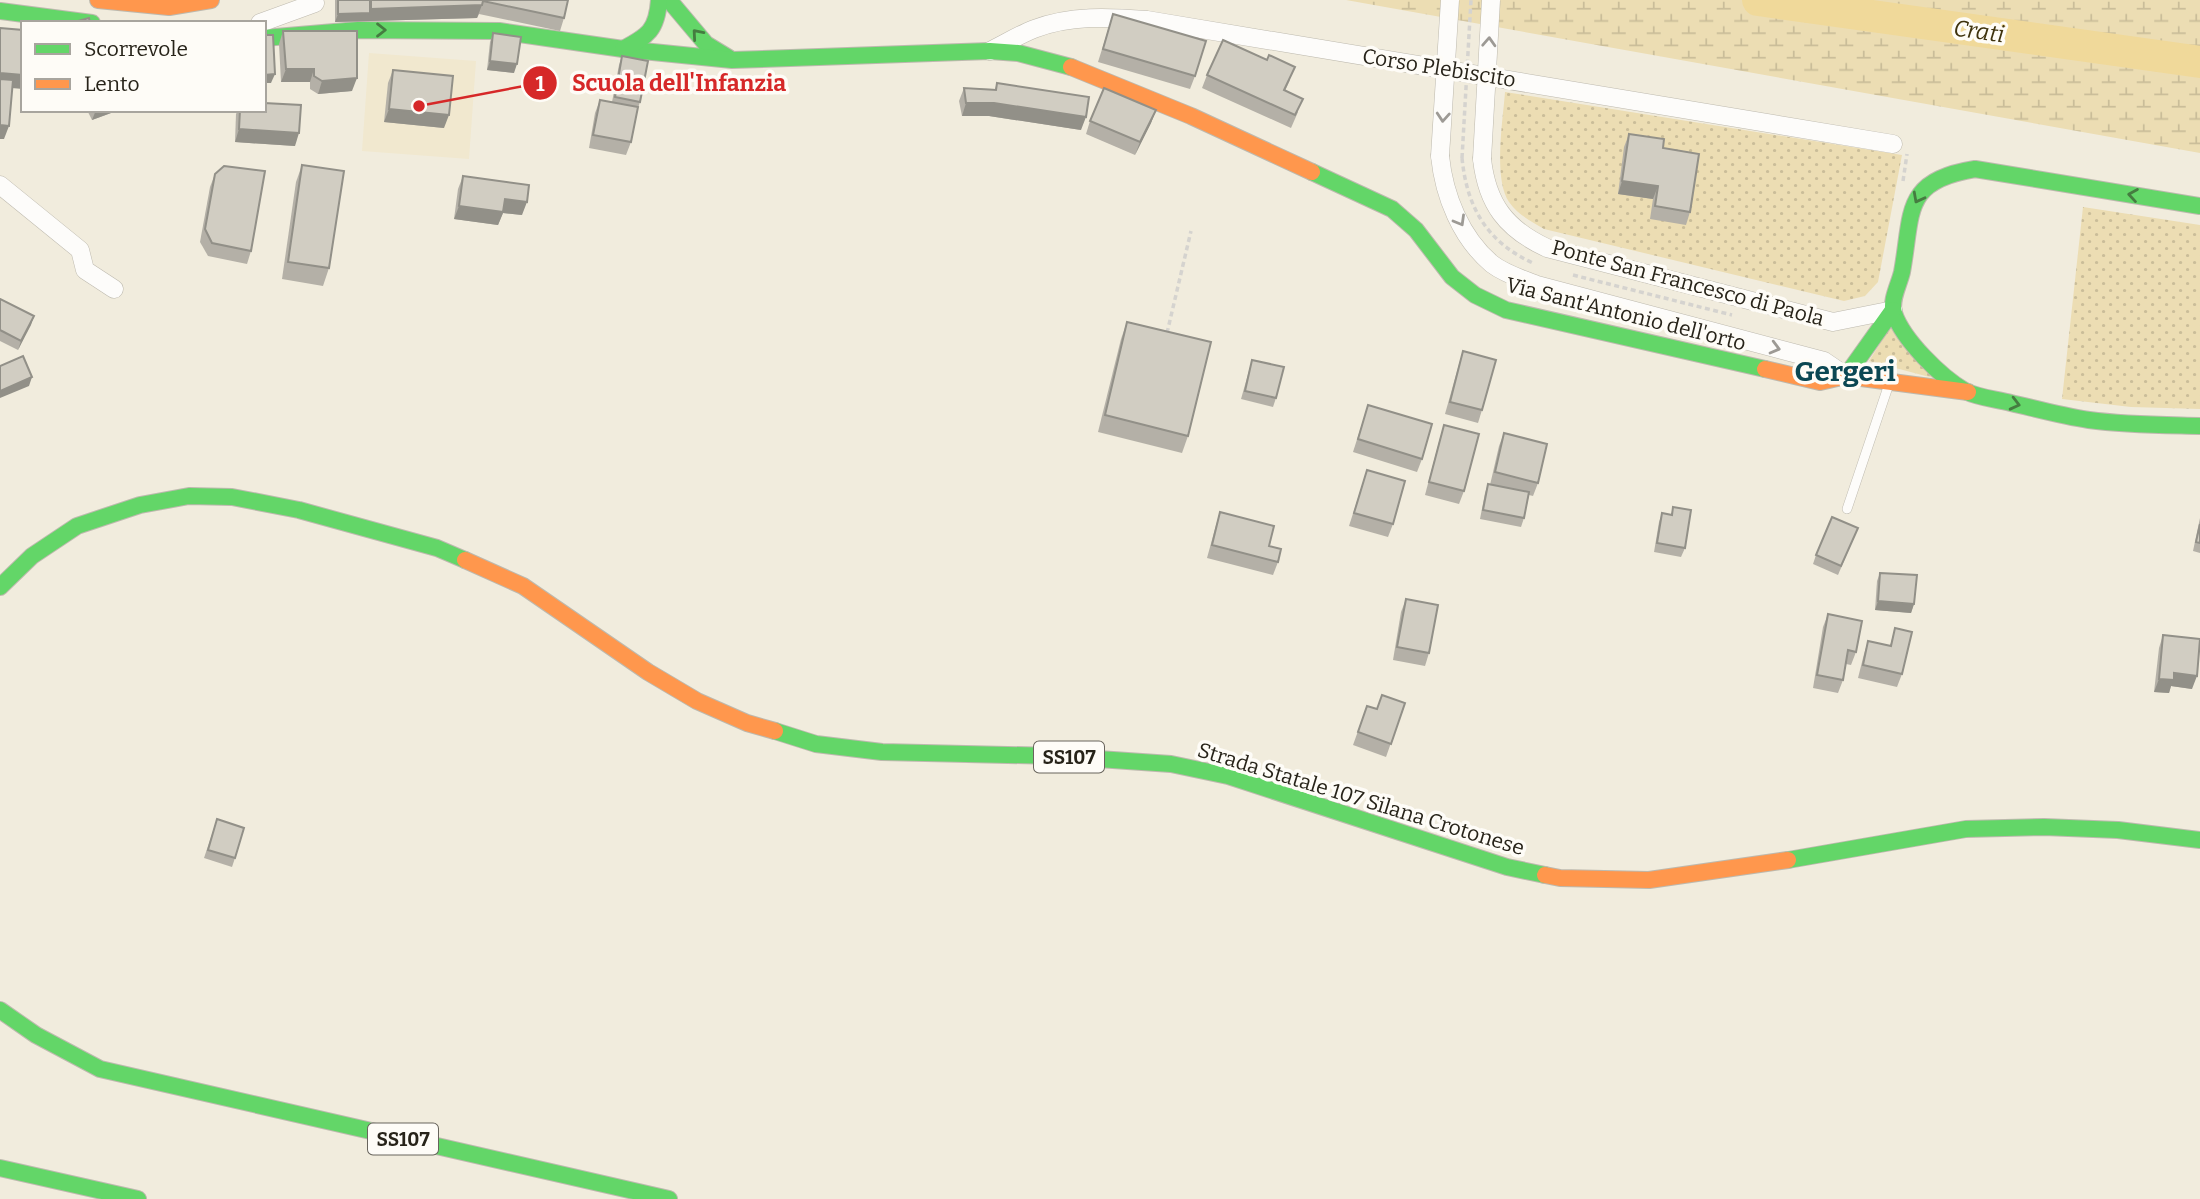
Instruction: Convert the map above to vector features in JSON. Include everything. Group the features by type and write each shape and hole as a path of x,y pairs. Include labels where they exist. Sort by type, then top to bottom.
{"street":[{"path":"98,0 169,7 211,0"},
{"path":"623,49 646,37 654,28 659,18 659,0"},
{"path":"668,0 706,44 732,60"},
{"name":"Ponte San Francesco di Paola","path":"1450,0 1440,156 1446,190 1461,224 1492,263 1511,275 1537,285 1824,361 1846,376"},
{"name":"Ponte San Francesco di Paola","path":"1491,0 1482,159 1484,184 1501,214 1527,238 1547,248 1833,322 1893,310"},
{"path":"265,21 314,2 317,34"},
{"path":"0,11 77,21"},
{"name":"Corso Plebiscito","path":"990,51 1034,29 1065,20 1106,16 1147,20 1893,144"},
{"name":"Via Sant'Antonio dell'orto","path":"266,38 358,30 499,31 623,49 732,60 990,51 1018,53 1062,63 1191,116 1392,209 1416,230 1452,277 1475,295 1506,310 1820,382 1846,376 1968,392 2058,415 2107,423 2200,426"},
{"path":"1846,376 1893,310 1911,212 1921,190 1934,178 1953,171 1975,169 2200,206"},
{"path":"0,185 80,250 85,270 114,289"},
{"path":"1893,310 1903,332 1918,350 1968,392"},
{"name":"Strada Statale 107 Silana Crotonese","path":"0,587 32,556 77,526 139,505 190,496 232,497 299,510 437,548 523,586 648,672 697,701 747,723 816,744 882,752 1055,756 1171,764 1228,776 1507,867 1560,878 1649,880 1742,868 1966,829 2093,829 2200,840"},
{"name":"SS107","path":"0,1010 56,1047 100,1069 669,1199"},
{"path":"0,1168 138,1199"}],"lane":[{"path":"1847,509 1890,382"}],"path":[{"path":"1462,158 1471,0"},
{"path":"1166,336 1191,231"}],"shaded area":[{"path":"369,53 476,61 469,159 362,151"}],"green space":[{"path":"1346,0 2200,0 2200,153"},
{"path":"1505,92 1902,155 1878,282 1865,296 1844,301 1544,229 1516,211 1504,192 1500,148"},
{"path":"2083,207 2200,225 2200,409 2131,407 2062,399"},
{"path":"1893,323 1937,379 1869,361"}],"building":[{"path":"338,0 370,0 370,13 338,14"},
{"path":"371,0 568,0 564,18 483,1 482,5 371,9"},
{"path":"1113,14 1206,41 1195,76 1103,49"},
{"path":"0,28 21,30 21,75 0,73"},
{"path":"283,31 357,31 357,78 322,81 314,76 314,69 286,69"},
{"path":"493,33 521,37 517,64 490,61"},
{"path":"266,35 273,35 275,74 266,75"},
{"path":"1223,40 1267,60 1269,55 1295,67 1284,90 1303,99 1295,115 1207,75"},
{"path":"622,56 648,61 640,102 615,97"},
{"path":"393,70 453,76 449,115 389,109"},
{"path":"0,79 13,80 9,126 0,125"},
{"path":"997,83 1089,97 1086,117 994,103 966,103 964,88 996,90"},
{"path":"1104,88 1156,110 1140,142 1090,121"},
{"path":"600,100 638,107 631,142 593,135"},
{"path":"266,103 301,105 299,133 239,129 240,112 266,112"},
{"path":"1629,134 1664,139 1663,148 1699,154 1690,212 1655,206 1658,186 1622,181"},
{"path":"302,165 344,171 329,268 288,262"},
{"path":"224,166 265,171 251,251 212,243 205,229 215,174"},
{"path":"463,176 529,185 527,202 505,199 503,212 459,206"},
{"path":"0,299 34,316 21,341 0,330"},
{"path":"1127,322 1211,342 1188,436 1105,415"},
{"path":"1463,351 1496,360 1482,410 1450,402"},
{"path":"23,356 32,377 0,391 0,366"},
{"path":"1252,360 1284,367 1276,398 1245,391"},
{"path":"1368,405 1432,424 1422,459 1358,439"},
{"path":"1444,425 1479,434 1464,491 1429,482"},
{"path":"1504,433 1547,444 1538,483 1495,472"},
{"path":"1367,470 1405,481 1393,524 1354,513"},
{"path":"1488,484 1529,492 1524,518 1483,510"},
{"path":"1673,507 1691,510 1685,548 1657,543 1662,513 1672,515"},
{"path":"1220,512 1274,526 1269,546 1281,549 1278,562 1212,545"},
{"path":"1832,517 1858,528 1841,566 1816,555"},
{"path":"2200,524 2200,543 2196,542"},
{"path":"1880,573 1917,575 1914,604 1878,601"},
{"path":"1406,599 1438,605 1429,653 1397,647"},
{"path":"1828,614 1862,621 1856,652 1848,650 1843,680 1817,675"},
{"path":"1895,628 1912,632 1902,674 1863,665 1868,641 1891,646"},
{"path":"2163,635 2200,639 2197,676 2174,673 2174,680 2159,679"},
{"path":"1382,695 1405,703 1391,744 1358,732 1367,706 1377,709"},
{"path":"217,819 244,828 235,858 208,850"}],"waterway":[{"name":"Crati","path":"1758,0 2200,62"}],"traffic: fast":[{"path":"623,49 650,31 656,18 659,0"},
{"path":"669,0 706,44 729,58"},
{"path":"0,11 77,21"},
{"path":"266,38 358,30 499,31 623,49 732,60 990,51 1018,53 1071,67"},
{"path":"2200,206 1975,169 1951,174 1934,182 1915,202 1893,308 1899,324 1914,346 1945,377 1970,393 2089,420 2200,426"},
{"path":"1312,172 1392,209 1416,230 1452,277 1475,295 1506,310 1765,369"},
{"path":"1846,376 1893,310"},
{"path":"0,587 32,556 77,526 140,505 189,496 232,497 299,510 437,548 465,560"},
{"path":"775,731 816,744 882,752 1055,756 1171,764 1228,776 1507,867 1545,875"},
{"path":"1788,860 1966,829 2044,827 2118,830 2200,840"},
{"path":"0,1010 36,1035 100,1069 669,1199"},
{"path":"0,1168 138,1199"}],"traffic: slow":[{"path":"98,0 169,7 211,0"},
{"path":"1071,67 1191,116 1312,172"},
{"path":"1765,369 1820,382 1846,376 1968,392"},
{"path":"465,560 523,586 648,672 697,701 747,723 775,731"},
{"path":"1545,875 1560,878 1649,880 1788,860"}],"place":[{"name":"Scuola dell'Infanzia","path":"419,106"}],"district":[{"name":"Gergeri","path":"1845,371"}]}
